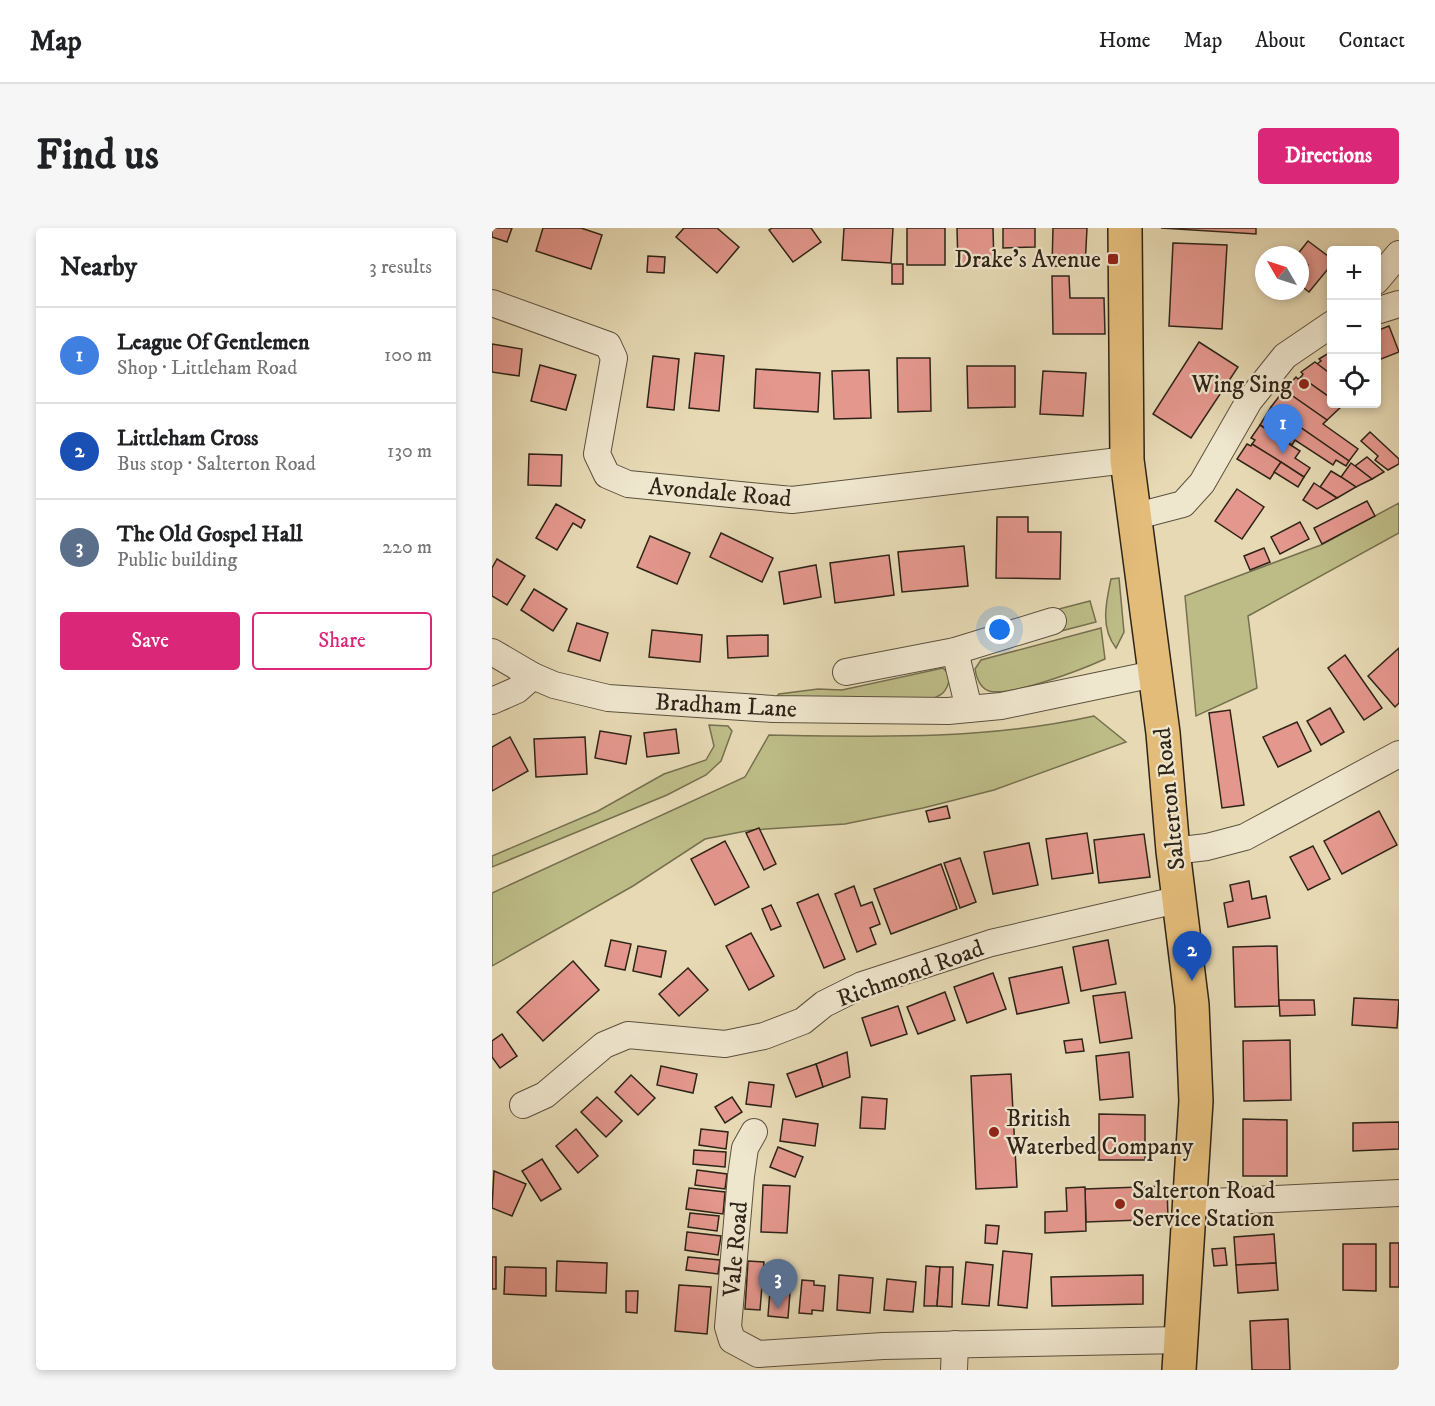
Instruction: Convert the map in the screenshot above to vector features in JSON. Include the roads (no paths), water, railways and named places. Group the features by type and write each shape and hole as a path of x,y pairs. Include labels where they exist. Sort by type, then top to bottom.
{"main road":[{"name":"Salterton Road","path":"1125,228 1127,460 1163,733 1173,851 1181,899 1192,1005 1196,1101 1180,1355"}],"street":[{"path":"1381,276 1399,254"},
{"name":"Avondale Road","path":"492,303 608,345 614,358 597,454 607,475 628,484 792,500 1127,460"},
{"path":"1381,310 1399,304"},
{"path":"1133,517 1183,504 1202,483 1250,401 1285,356 1327,327"},
{"path":"846,672 956,651 1053,621"},
{"path":"956,651 969,709"},
{"name":"Bradham Lane","path":"492,652 533,676 554,685 608,698 773,709 948,711 1001,706 1154,674"},
{"path":"492,701 517,690 533,676"},
{"path":"1173,851 1207,847 1245,837 1399,754"},
{"name":"Richmond Road","path":"523,1105 545,1095 604,1045 628,1035 725,1044 764,1036 803,1021 837,996 873,981 991,943 1181,899"},
{"name":"Vale Road","path":"754,1132 745,1148 741,1176 729,1327 732,1340 756,1362"},
{"path":"1191,1203 1399,1193"},
{"path":"954,1344 954,1370"},
{"path":"756,1362 954,1344 1180,1355"}],"place":[{"name":"Drake's Avenue","path":"1113,259"},
{"name":"Wing Sing","path":"1304,384"},
{"name":"League Of Gentlemen","path":"1283,454"},
{"name":"Littleham Cross","path":"1192,981"},
{"name":"British Waterbed Company","path":"994,1132"},
{"name":"Salterton Road Service Station","path":"1120,1204"},
{"name":"The Old Gospel Hall","path":"778,1309"}]}
